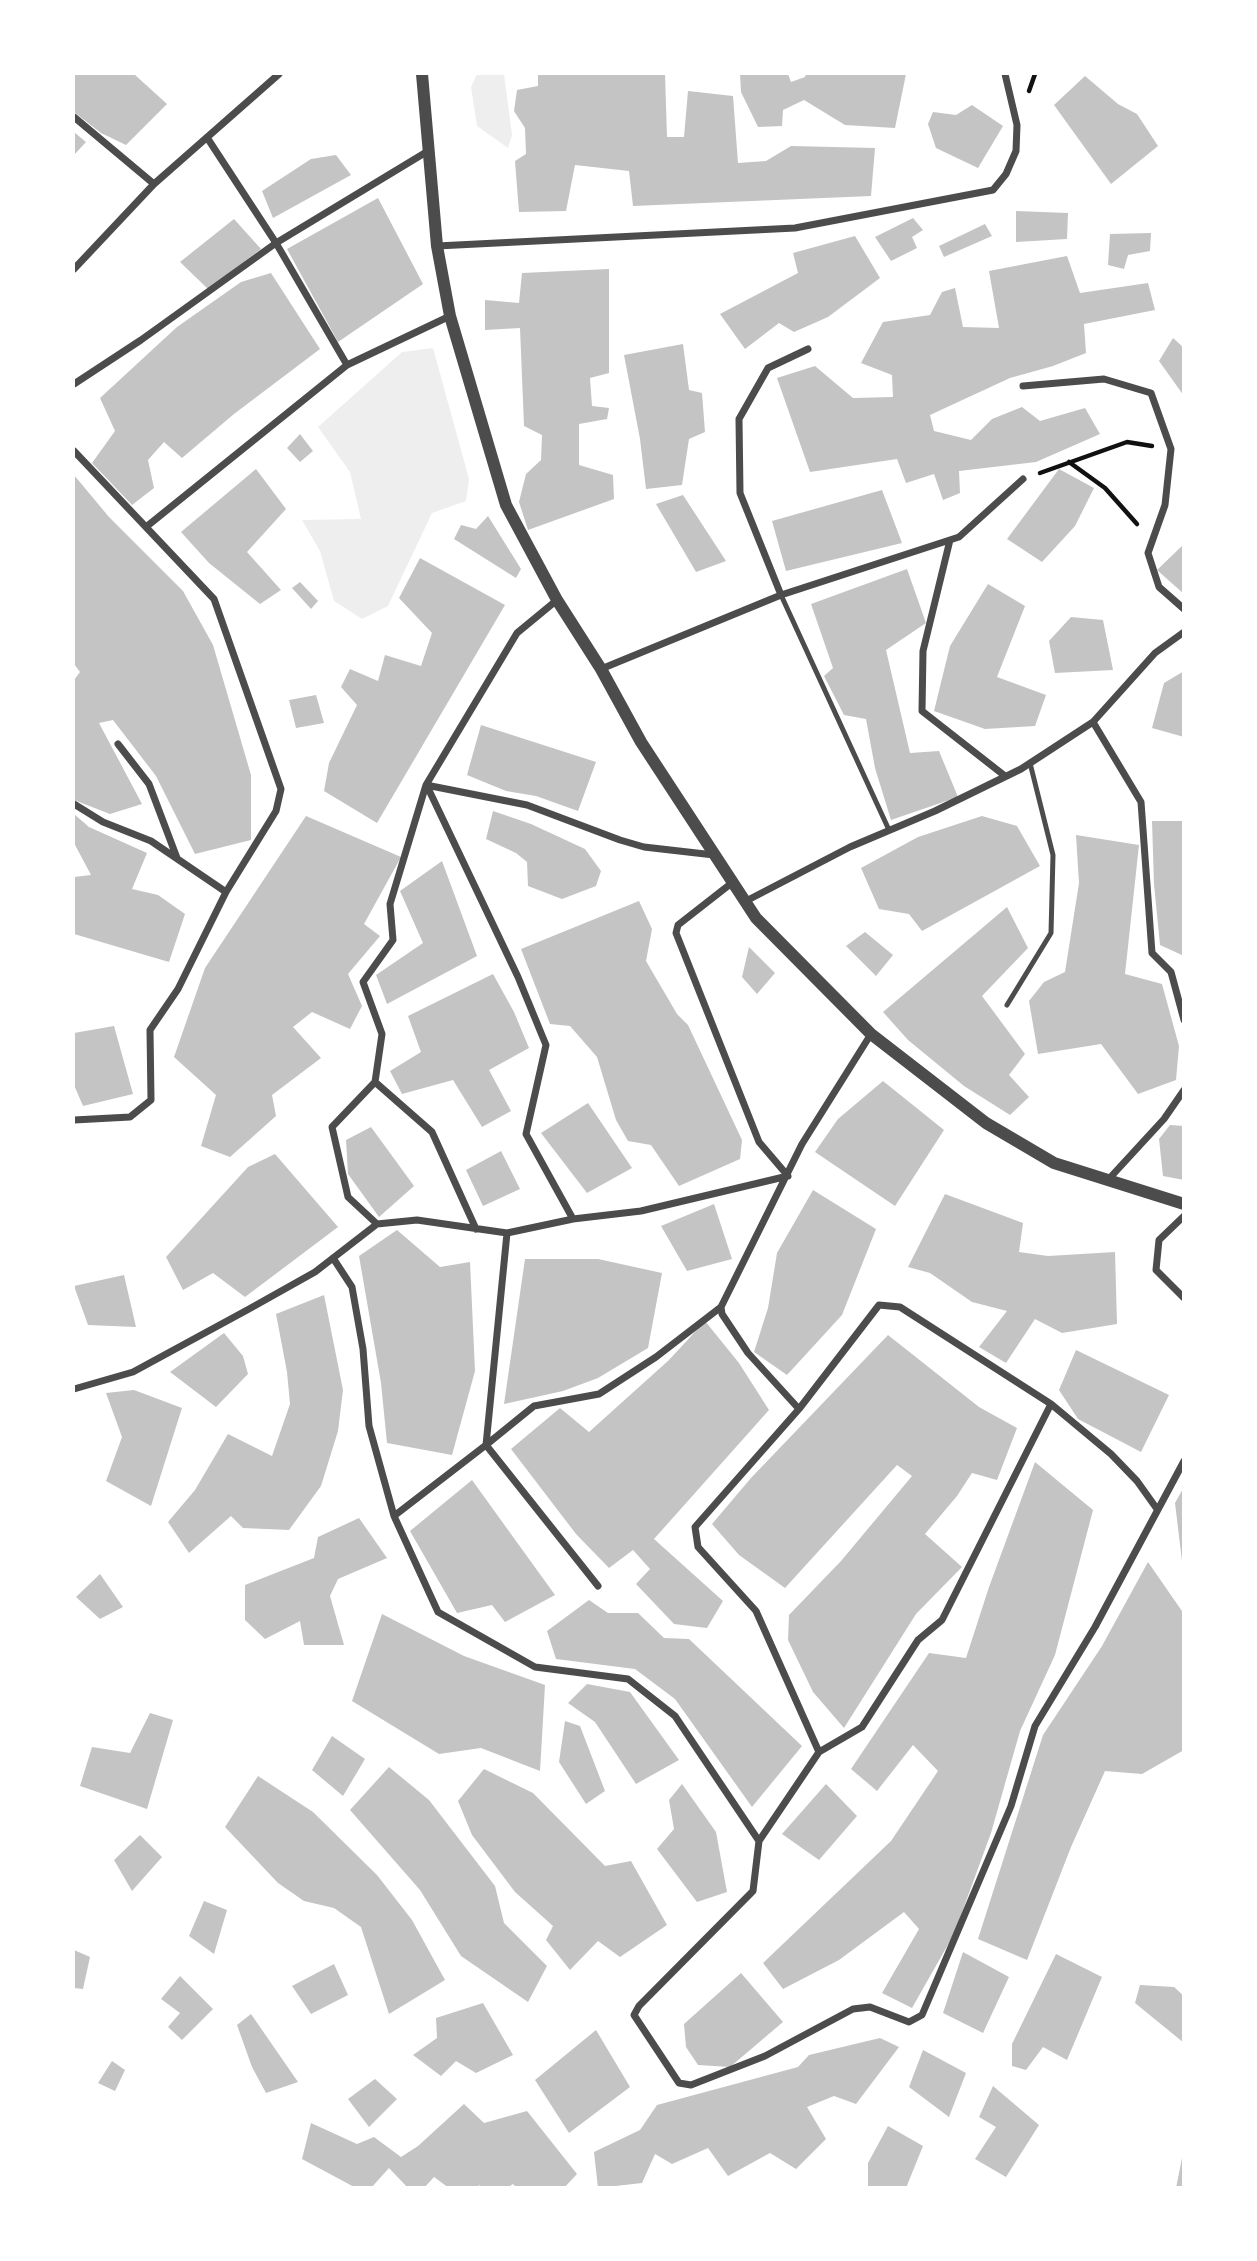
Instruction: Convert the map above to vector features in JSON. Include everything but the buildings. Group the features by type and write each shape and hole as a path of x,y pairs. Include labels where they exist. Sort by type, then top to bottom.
{"street":[{"path":"422,74 437,246 450,316 506,505 557,600 601,669 641,743 756,918 871,1034 986,1124 1054,1163 1180,1202"},
{"path":"437,246 795,228 993,190 1006,174 1016,151 1017,125 1005,74"},
{"path":"74,269 154,184 208,139 273,75"},
{"path":"74,117 154,184"},
{"path":"208,139 276,243 347,365"},
{"path":"74,384 141,340 276,243 429,151"},
{"path":"146,527 347,365 450,316"},
{"path":"782,595 740,493 740,419 768,368 808,349"},
{"path":"1023,386 1104,379 1150,393 1171,449 1165,505 1148,553 1159,587 1184,609"},
{"path":"74,452 214,599 281,789 276,811 226,892 177,989 150,1030 151,1100 130,1117 74,1119"},
{"path":"601,669 782,595 959,537 1023,480"},
{"path":"950,540 923,651 922,711 1005,776"},
{"path":"377,1224 348,1197 332,1127 375,1082 382,1034 363,982 393,940 390,904 426,785 517,633 557,600"},
{"path":"746,901 850,847 935,811 1030,763 1093,722 1155,653 1184,632"},
{"path":"1093,722 1141,802 1152,953 1171,972 1184,1020"},
{"path":"118,744 149,784 177,859"},
{"path":"426,785 527,806 644,847 714,855"},
{"path":"426,785 518,977 546,1045 526,1134 573,1219"},
{"path":"74,804 103,822 151,841 226,892"},
{"path":"734,882 678,925 676,933 759,1142 788,1176"},
{"path":"394,1516 534,1406 599,1394 656,1357 721,1307 803,1144 871,1034"},
{"path":"375,1082 432,1132 476,1229"},
{"path":"1106,1181 1164,1119 1184,1090"},
{"path":"74,1389 133,1372 315,1272 377,1224 417,1220 507,1233 573,1219 641,1211 788,1176"},
{"path":"1184,1216 1159,1240 1156,1270 1184,1298"},
{"path":"507,1233 486,1445 598,1586"},
{"path":"333,1258 352,1287 363,1349 369,1426 394,1516 438,1612 535,1667 628,1679 675,1716 759,1842"},
{"path":"819,1752 756,1611 698,1547 695,1527 799,1409 879,1305 900,1307 1051,1404 1111,1454 1137,1481 1157,1509"},
{"path":"721,1307 722,1314 748,1353 799,1409"},
{"path":"1051,1404 942,1620 918,1640 862,1727 819,1752 759,1842 753,1891 639,2006 634,2015 679,2082 691,2085 765,2056 853,2009 870,2007 909,2022 922,2015 1012,1806 1035,1726 1095,1627 1184,1461"}],"lane":[{"path":"782,595 890,830"},
{"path":"1007,1005 1051,933 1053,855 1030,763"}],"path":[{"path":"1023,480 1127,442 1171,449"},
{"path":"1068,462 1105,488 1152,542"}],"shaded area":[{"path":"477,74 504,74 512,135 508,148 477,126 471,87"},
{"path":"433,348 469,479 466,501 432,513 388,606 362,619 334,601 320,551 302,520 361,519 350,472 318,427 402,352"}]}
